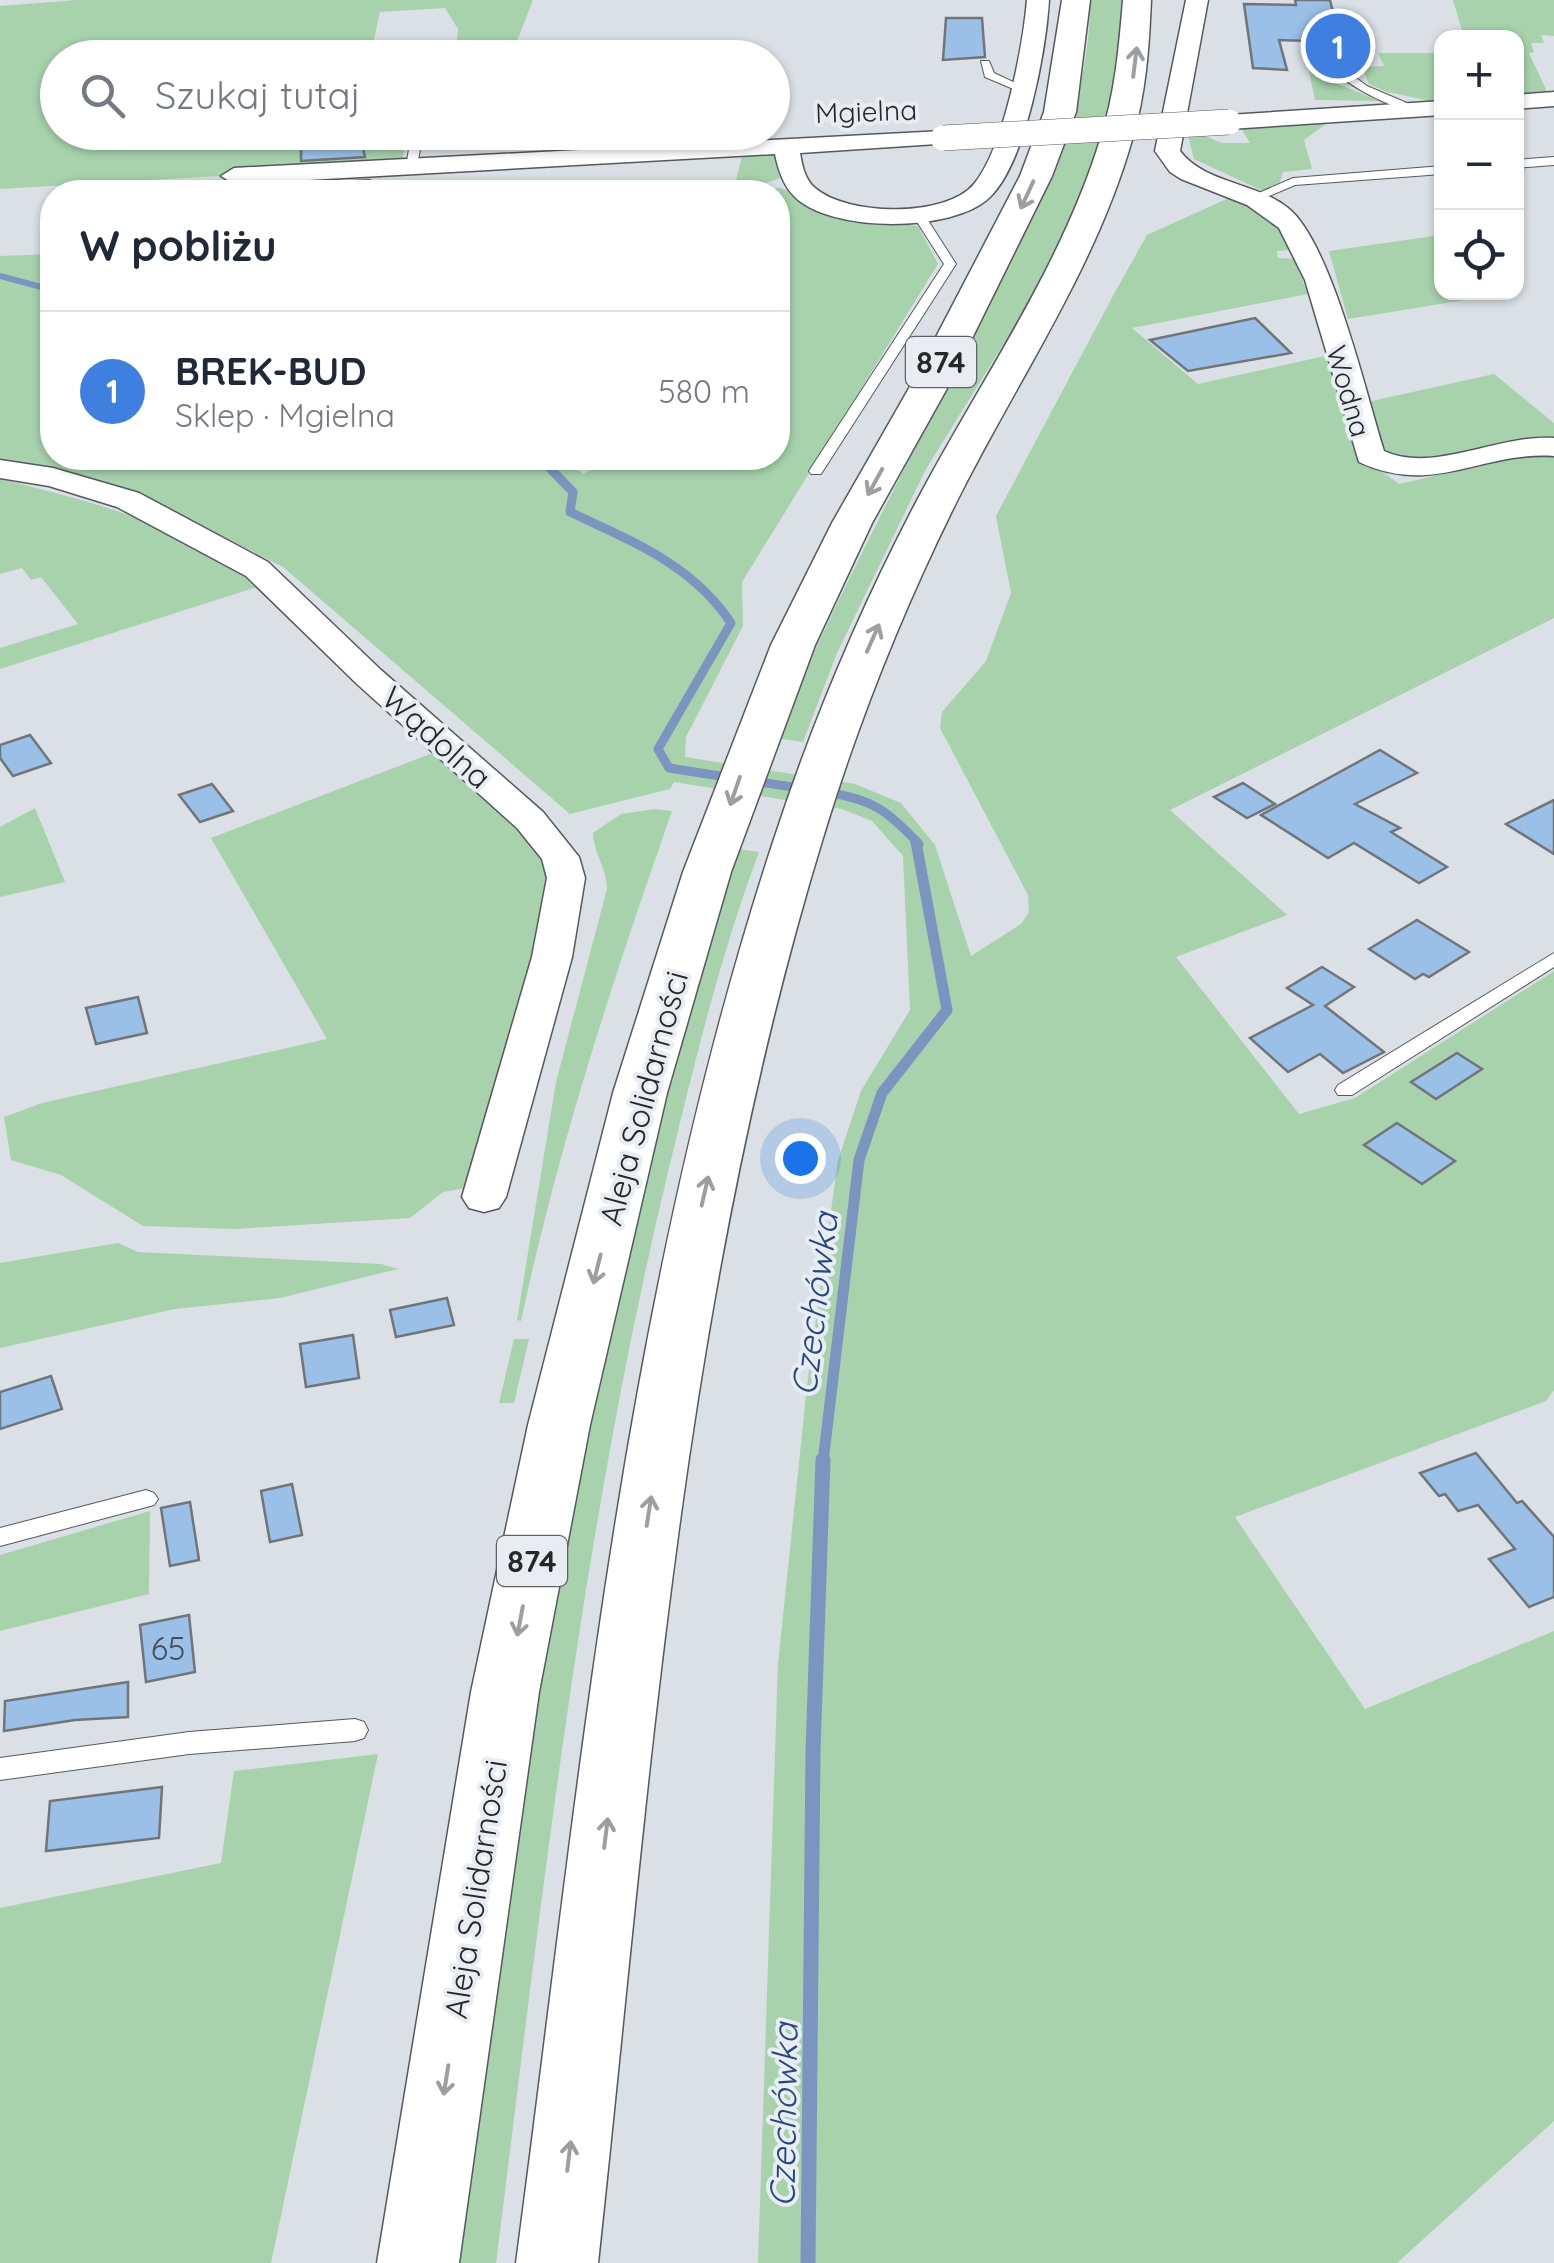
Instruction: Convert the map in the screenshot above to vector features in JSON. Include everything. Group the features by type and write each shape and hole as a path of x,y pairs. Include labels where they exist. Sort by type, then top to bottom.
{"main road":[{"name":"Aleja Solidarności","path":"418,2263 505,1692 555,1444 640,1093 706,872 765,711 852,523 930,383 1036,176 1060,112 1076,0"},
{"name":"874","path":"557,2263 631,1624 661,1426 695,1235 718,1135 786,879 868,650 931,511 1088,221 1125,116 1136,58 1137,0"}],"street":[{"path":"788,150 798,185 821,202 874,214 918,214 956,206 980,194 1001,150 1022,89 1036,34 1038,0"},
{"name":"Wodna","path":"1197,0 1168,151 1178,167 1276,211 1291,226 1303,260 1318,279 1364,448 1370,456 1387,467 1402,470 1522,445 1554,446"},
{"path":"1524,101 1554,99"},
{"name":"Mgielna","path":"790,144 1429,109"},
{"name":"Mgielna","path":"234,176 692,150"},
{"name":"Wądolna","path":"0,469 53,478 128,500 257,569 358,666 530,820 560,856 566,878 552,957 484,1197"}],"lane":[{"path":"1350,63 1346,76 1363,88 1429,109"},
{"path":"985,64 989,75 1022,89"},
{"path":"412,168 415,150"},
{"path":"1524,163 1554,160"},
{"path":"1251,199 1293,182 1434,171"},
{"path":"816,471 950,264 945,250 918,214"},
{"path":"1345,1090 1554,958"},
{"path":"0,1537 146,1500"},
{"path":"0,1769 189,1743 355,1730"}],"green space":[{"path":"77,0 533,0 518,40 457,40 458,29 445,8 380,12 374,40 40,40 40,150 404,150 401,165 150,180 40,180 40,187 0,189 0,6"},
{"path":"1090,0 1129,0 1119,100 1057,258 926,469 837,653 803,742 776,738 827,625 1059,152 1081,80"},
{"path":"1453,0 1554,0 1554,36 1541,35 1544,43 1531,43 1534,52 1529,53 1549,96 1524,98 1524,30 1462,30"},
{"path":"1378,53 1434,53 1434,102 1387,92 1369,84 1362,67 1384,66"},
{"path":"1316,70 1340,85 1381,101 1315,100 1309,71"},
{"path":"1327,123 1304,140 1312,169 1283,172 1280,182 1263,191 1194,159 1187,132 1194,131 1222,143 1250,143 1241,128"},
{"path":"743,152 778,154 784,177 736,180"},
{"path":"790,191 839,215 918,226 938,264 742,582 743,626 686,737 685,757 855,784 901,803 935,845 971,956 1021,924 1029,912 1028,895 940,728 942,712 986,661 1011,593 996,516 1147,235 1231,197 1259,211 1280,231 1291,250 1277,251 1278,258 1294,259 1308,294 1132,328 1198,384 1325,356 1364,458 1399,484 1522,456 1554,455 1554,618 1170,810 1287,915 1176,957 1299,1114 1355,1098 1554,971 1554,1390 1546,1401 1235,1517 1365,1709 1554,1631 1554,2121 1397,2263 758,2263 778,1664 807,1386 838,1160 861,1091 910,1010 903,856 872,821 842,809 674,782 670,789 570,814 283,567 155,503 0,465 0,256 40,254 40,470 580,470 583,474 591,470 790,470"},
{"path":"1434,236 1434,300 1465,300 1348,319 1329,251"},
{"path":"1494,374 1554,423 1554,438 1423,467 1387,461 1363,403"},
{"path":"0,479 102,506 170,531 231,565 257,587 0,669 0,648 78,624 41,577 31,580 22,568 0,574"},
{"path":"438,751 514,820 551,866 547,917 466,1188 443,1192 410,1218 235,1229 143,1226 61,1175 11,1160 4,1117 42,1103 327,1039 211,838"},
{"path":"35,808 65,882 0,897 0,827"},
{"path":"672,811 588,1064 521,1321 517,1320 556,1082 607,889 593,833 621,814"},
{"path":"731,848 759,852 720,971 688,1091 611,1442 567,1715 496,2263 449,2263 503,1891 599,1344"},
{"path":"118,1243 138,1252 381,1264 398,1269 280,1298 175,1309 0,1348 0,1263"},
{"path":"514,1339 529,1339 514,1403 499,1403"},
{"path":"150,1511 149,1594 0,1631 0,1555"},
{"path":"378,1754 271,2263 0,2263 0,1908 221,1863 234,1771"}],"building":[{"path":"1295,0 1330,0 1340,42 1279,40 1287,70 1253,68 1244,4 1296,5"},
{"path":"946,18 982,18 985,57 943,60"},
{"path":"301,150 363,150 365,157 301,161"},
{"path":"1255,318 1291,353 1188,371 1150,340"},
{"path":"30,735 51,763 13,776 0,758 0,745"},
{"path":"1380,750 1417,773 1355,804 1400,828 1391,832 1447,867 1419,883 1354,843 1328,858 1261,815"},
{"path":"1243,783 1275,804 1247,818 1214,797"},
{"path":"212,784 233,811 200,822 179,795"},
{"path":"1554,800 1554,854 1506,824"},
{"path":"1417,920 1469,952 1429,977 1423,974 1415,979 1369,949"},
{"path":"1322,967 1354,987 1325,1006 1384,1052 1343,1073 1320,1054 1288,1072 1250,1038 1313,1005 1287,988"},
{"path":"138,997 147,1033 96,1044 86,1008"},
{"path":"1457,1053 1482,1069 1436,1099 1411,1082"},
{"path":"1397,1123 1455,1161 1422,1184 1364,1145"},
{"path":"447,1298 454,1325 396,1337 390,1310"},
{"path":"353,1335 359,1378 306,1387 300,1344"},
{"path":"51,1376 62,1409 0,1429 0,1392"},
{"path":"1476,1453 1517,1503 1522,1501 1554,1537 1554,1597 1529,1607 1489,1559 1515,1549 1478,1505 1458,1511 1420,1473"},
{"path":"292,1484 302,1535 270,1542 261,1491"},
{"path":"190,1502 199,1560 170,1566 161,1508"},
{"path":"189,1615 195,1672 146,1682 140,1625"},
{"path":"128,1682 128,1717 4,1731 5,1701"},
{"path":"162,1787 159,1838 46,1851 50,1801"}],"waterway":[{"name":"Czechówka","path":"0,276 40,287"},
{"name":"Czechówka","path":"552,470 573,492 570,512 659,556 698,585 731,623 658,749 669,768 733,778"},
{"name":"Czechówka","path":"751,781 807,789"},
{"name":"Czechówka","path":"825,792 878,808 919,844"},
{"name":"Czechówka","path":"823,1462 859,1160 882,1093 947,1010 916,842"},
{"name":"Czechówka","path":"808,2263 813,1751 823,1460"}],"place":[{"name":"BREK-BUD","path":"1338,46"}]}
